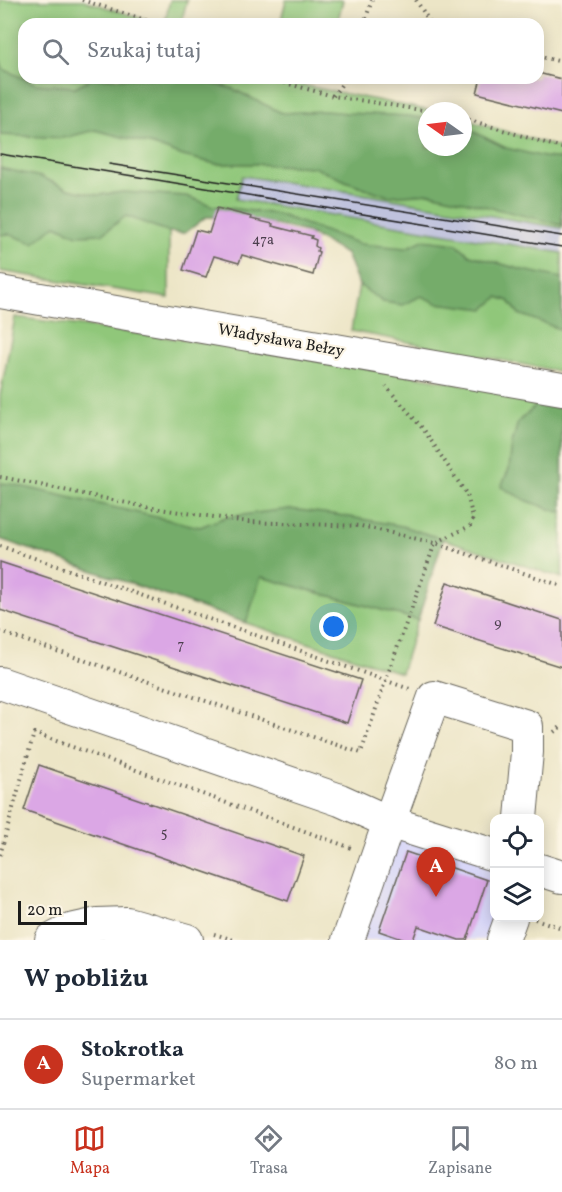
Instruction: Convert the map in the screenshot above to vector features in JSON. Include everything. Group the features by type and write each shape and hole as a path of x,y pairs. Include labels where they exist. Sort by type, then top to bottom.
{"street":[{"name":"Władysława Bełzy","path":"0,292 562,389"},
{"path":"0,683 340,800 389,822 490,853"},
{"path":"348,940 434,697 527,726 521,814"},
{"path":"544,871 562,877"},
{"path":"503,940 510,922"},
{"path":"51,940 70,930 98,924 127,923 187,940"}],"path":[{"path":"82,0 140,18"},
{"path":"366,18 372,0"},
{"path":"416,0 427,18"},
{"path":"544,58 562,62"},
{"path":"289,84 333,96 418,110"},
{"path":"333,96 342,84"},
{"path":"472,121 562,148"},
{"path":"0,632 361,753 435,543 470,526 473,518 467,495 424,430 377,376 366,356"},
{"path":"0,477 146,507 248,522 361,526 435,543 562,586"},
{"path":"0,546 385,682 434,697"},
{"path":"0,855 34,733 377,857"},
{"path":"0,822 8,824"},
{"path":"544,922 562,928"}],"shaded area":[{"path":"242,176 562,228 562,253 236,200"},
{"path":"389,822 490,854 490,922 496,922 503,940 348,940"}],"green space":[{"path":"0,0 83,0 140,18 18,18 18,84 297,84 418,108 418,156 472,156 472,122 562,148 562,228 242,176 236,199 562,253 562,372 351,331 359,285 346,254 307,232 240,217 206,217 185,233 169,232 169,298 0,271"},
{"path":"170,0 187,0 182,18 166,18"},
{"path":"286,0 343,0 338,18 282,18"},
{"path":"0,58 3,69 18,76 18,84 75,87 81,84 213,84 231,88 282,113 324,111 418,118 418,156 472,156 472,131 506,148 562,159 562,225 431,193 388,196 314,167 216,164 95,130 64,138 0,135"},
{"path":"0,168 41,177 68,189 98,195 123,192 186,196 213,206 277,214 360,244 406,248 423,240 457,244 470,255 562,278 562,330 519,314 509,301 498,297 485,309 437,303 421,296 403,305 383,302 359,285 346,254 307,232 240,217 206,217 185,233 169,232 126,216 102,234 77,235 56,225 33,243 8,234 0,235"},
{"path":"15,317 267,351 562,401 562,578 443,539 401,673 0,539 0,396"},
{"path":"538,404 562,408 562,511 558,512 525,500 501,487 509,469 512,443 518,422"},
{"path":"0,483 200,527 223,518 290,509 402,526 443,539 418,620 261,577 246,623 0,539"}],"building":[{"path":"544,74 562,79 562,114 477,93 479,84 544,84"},
{"path":"217,208 312,236 311,238 316,240 315,246 319,252 313,275 242,255 239,263 214,256 206,277 183,270 196,230 209,233"},
{"path":"0,562 361,680 347,723 0,610"},
{"path":"447,582 562,620 562,667 433,626"},
{"path":"39,765 304,856 288,901 24,810"},
{"path":"406,852 487,880 467,940 459,940 418,926 413,940 405,940 379,931"}],"tram line":[{"path":"0,154 562,247"},
{"path":"109,164 562,236"}],"place":[{"name":"Stokrotka","path":"436,897"}]}
